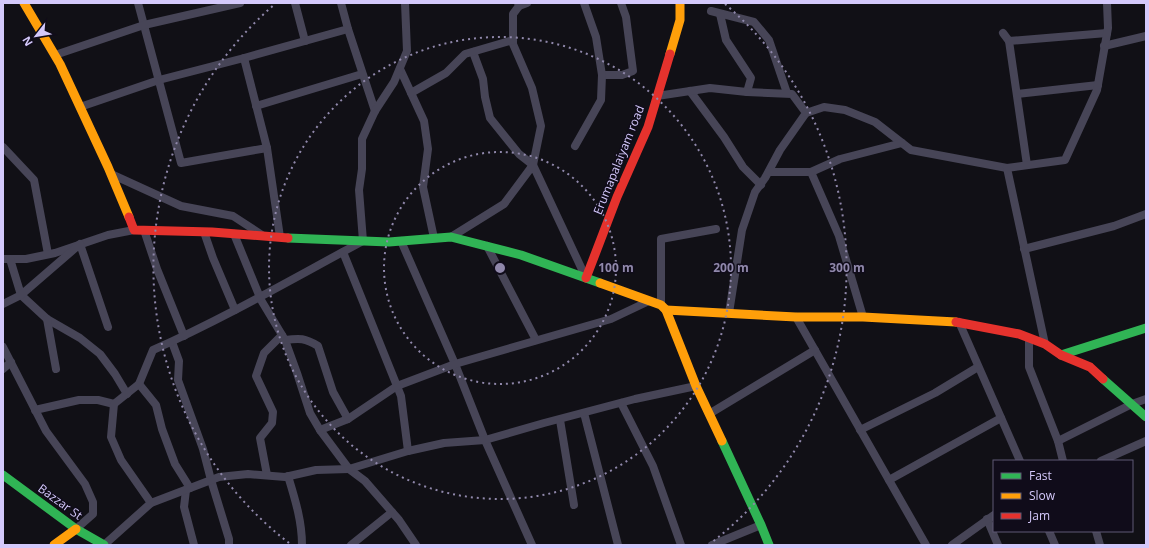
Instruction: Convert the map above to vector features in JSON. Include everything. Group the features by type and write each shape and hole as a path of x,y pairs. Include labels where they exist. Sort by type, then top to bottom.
{"street":[{"path":"24,3 55,55 111,174 134,230"},
{"path":"138,3 181,163 267,148"},
{"path":"55,55 144,25 240,3"},
{"path":"295,3 305,41"},
{"path":"342,3 348,29 374,111"},
{"path":"363,241 359,190 362,170 362,139 374,111 394,82 407,51 404,3"},
{"path":"575,146 601,100 602,75 596,37 584,3"},
{"path":"602,75 622,75 633,71 626,17 621,3"},
{"name":"Erumapalaiyam road","path":"586,278 617,196 648,127 680,20 680,3"},
{"path":"730,313 742,230 755,192 769,172 780,150 806,113 824,107 845,110 875,122 911,150 1007,168 1065,160 1097,90 1107,33 1107,3"},
{"path":"451,236 504,204 533,165 541,126 532,88 513,44 513,14 521,4"},
{"path":"747,92 751,78 726,40 716,13 754,22 769,40 787,94"},
{"path":"80,107 159,80 348,29"},
{"path":"1003,32 1010,40 1027,165"},
{"path":"1010,40 1107,33"},
{"path":"1104,46 1146,36"},
{"path":"411,93 446,73 465,54 513,40"},
{"path":"473,52 483,79 484,97 490,118 519,154 533,165 586,278"},
{"path":"244,58 267,148 280,237"},
{"path":"400,69 424,121 428,149 423,187 434,238"},
{"path":"256,106 362,74"},
{"path":"1017,94 1098,85"},
{"path":"657,96 710,88 747,92 792,94 806,113"},
{"path":"690,91 724,137 743,167 761,185"},
{"path":"769,172 811,172 840,159 902,143"},
{"path":"3,147 34,180 48,254"},
{"path":"1007,168 1045,344"},
{"path":"811,172 839,236 863,317"},
{"path":"111,174 181,206 233,216 262,236"},
{"path":"1024,249 1114,226 1146,214"},
{"path":"716,229 661,239 664,307 696,386 769,545"},
{"path":"127,394 115,374 100,354 80,338 47,319 21,295 6,259 26,259 48,254 108,235 134,230 204,232 389,242 451,236 521,255 664,307 796,317 863,317 958,322 1019,334 1045,344 1062,355 1090,367 1146,417"},
{"path":"144,230 157,269 184,336"},
{"path":"204,232 213,258 235,310"},
{"path":"234,234 260,297 284,338 298,374 310,413 320,430 349,469 365,481 399,520 416,545"},
{"path":"151,503 121,460 111,437 114,404 139,384 153,350 235,310 363,241"},
{"path":"401,241 455,364 485,440 532,545"},
{"path":"3,304 21,295 80,244"},
{"path":"80,244 108,327"},
{"path":"487,246 536,340"},
{"path":"343,252 401,396 408,451"},
{"path":"320,430 348,419 397,386 455,364 611,319 649,301"},
{"path":"796,317 926,545"},
{"path":"47,319 56,369"},
{"path":"958,322 1020,460"},
{"path":"1062,355 1146,328"},
{"path":"267,475 260,438 272,423 273,412 256,376 264,353 284,338 308,340 318,346 333,392 348,419"},
{"path":"1029,338 1029,367 1058,442 1063,460"},
{"path":"172,342 179,361 178,380 203,449 229,539 229,545"},
{"path":"3,347 46,431 86,484 93,502 93,514 54,545"},
{"path":"709,414 815,350"},
{"path":"3,369 10,362"},
{"path":"860,430 935,393 978,367"},
{"path":"139,384 156,405 162,429 175,464 188,489 184,507 194,545"},
{"path":"104,545 151,503 219,477 248,474 288,476 316,470 349,469 408,451 444,443 485,440 635,399 696,386"},
{"path":"1058,442 1132,404 1146,399"},
{"path":"35,410 79,400 98,400 114,404"},
{"path":"621,403 653,466 682,545"},
{"path":"584,413 618,545"},
{"path":"889,480 1001,418"},
{"path":"560,420 574,506"},
{"path":"1103,460 1146,441"},
{"name":"Bazzar St","path":"3,475 76,529 104,545"},
{"path":"288,476 302,532 302,545"},
{"path":"351,545 392,512"},
{"path":"952,545 991,517"},
{"path":"712,545 761,525"},
{"path":"995,532 998,545"},
{"path":"1049,532 1055,545"},
{"path":"1096,532 1100,545"}],"traffic: fast":[{"path":"288,238 389,242 451,237 521,255 600,283"},
{"path":"1061,355 1146,328"},
{"path":"1103,379 1146,417"},
{"path":"722,441 769,545"},
{"path":"3,475 76,529 104,545"}],"traffic: slow":[{"path":"24,3 60,64 108,167 129,217"},
{"path":"670,54 680,20 680,3"},
{"path":"600,283 661,305 666,310 696,386 722,441"},
{"path":"666,310 796,317 863,317 956,322"},
{"path":"54,545 76,529"}],"traffic: jam":[{"path":"586,278 617,197 648,127 670,54"},
{"path":"129,217 134,230 212,232 288,238"},
{"path":"956,322 1019,334 1045,344 1061,355 1090,367 1103,379"}]}
